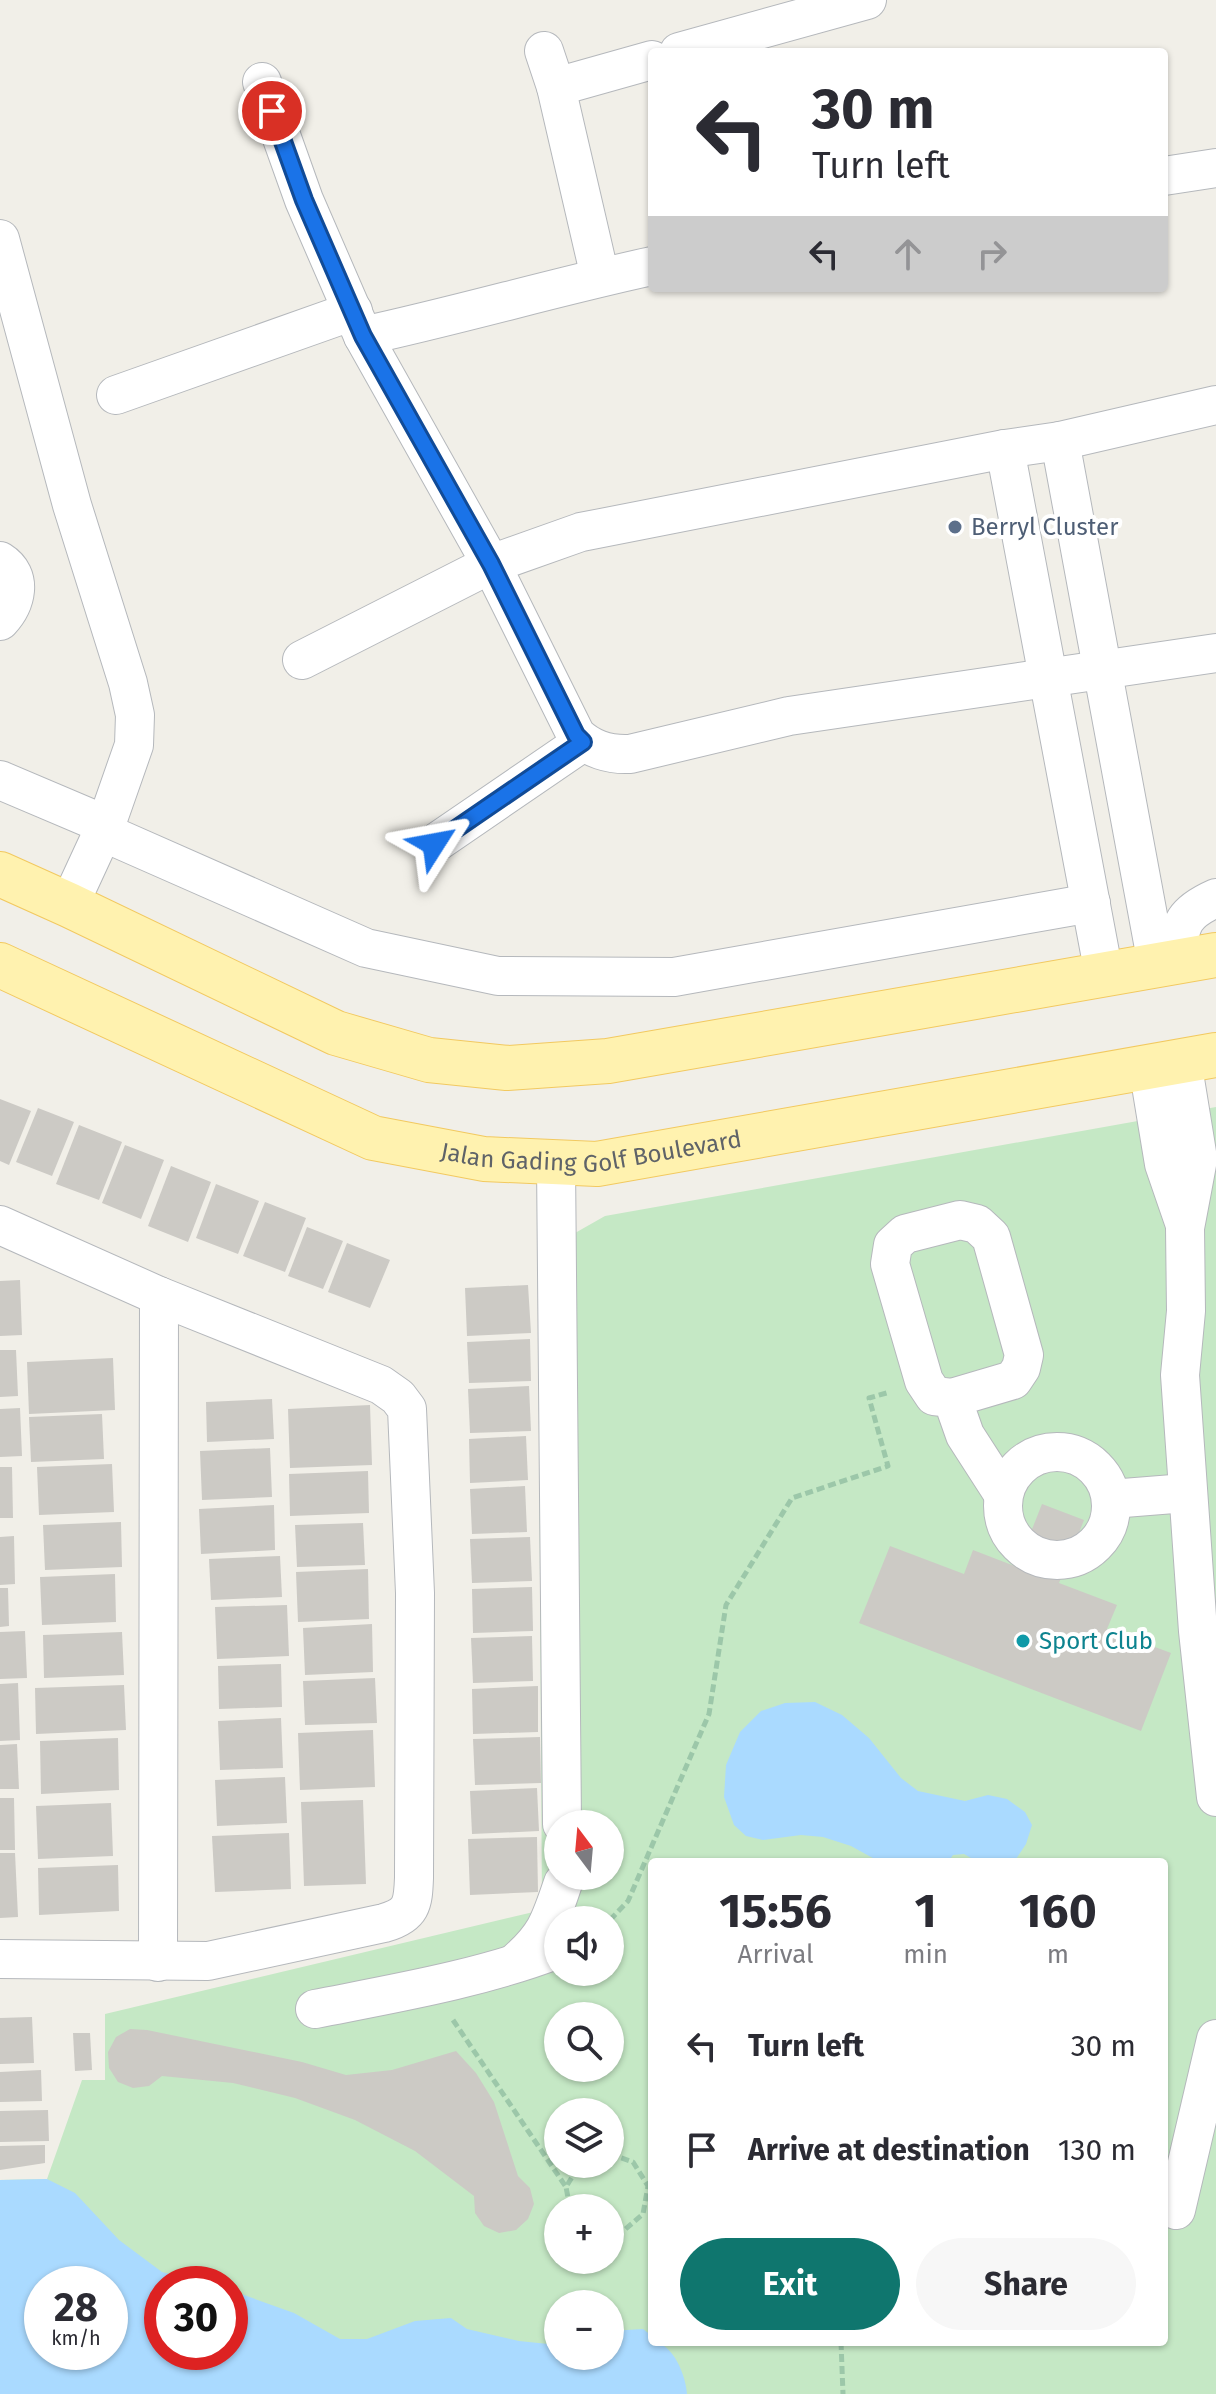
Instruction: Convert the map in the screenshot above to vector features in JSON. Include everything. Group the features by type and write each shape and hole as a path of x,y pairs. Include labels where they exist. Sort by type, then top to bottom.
{"main road":[{"path":"0,874 336,1033 429,1060 507,1068 608,1061 1183,960"},
{"name":"Jalan Gading Golf Boulevard","path":"0,965 373,1138 484,1159 597,1164 1182,1061"}],"street":[{"path":"693,48 867,0"},
{"path":"544,51 556,87 600,277"},
{"path":"556,87 648,61"},
{"path":"262,82 304,200 358,324 491,564 576,735 583,742 611,753 630,754 789,716 1216,653"},
{"path":"1168,175 1216,168"},
{"path":"0,239 72,505 128,683 135,715 134,745 105,828 69,905"},
{"path":"116,395 358,324 450,317 648,267"},
{"path":"302,660 491,564 581,532 1005,449 1060,441 1216,405"},
{"path":"1060,441 1103,670 1183,960"},
{"path":"1005,449 1104,974"},
{"path":"0,561 7,566 16,592 11,608 0,621"},
{"path":"434,844 583,742"},
{"path":"0,780 366,948 498,976 674,977 1091,903"},
{"path":"1183,960 1180,928 1197,906 1216,898"},
{"path":"1182,1061 1198,1159 1185,1228 1201,1318 1180,1375 1186,1493 1216,1797"},
{"path":"556,1163 562,1810"},
{"path":"0,1225 159,1296 381,1385 404,1402 408,1415 415,1625 413,1901 410,1908 396,1920 208,1961 0,1959"},
{"path":"158,1962 159,1296"},
{"path":"938,1389 1003,1494"},
{"path":"1060,1452 1084,1459 1102,1475 1111,1499 1110,1520 1101,1539 1084,1553 1065,1560 1044,1559 1025,1550 1010,1535 1003,1515 1003,1494 1014,1472 1035,1456 1060,1452"},
{"path":"1111,1499 1186,1493"},
{"path":"512,1965 535,1946 551,1921 560,1890"},
{"path":"315,2009 430,1986 544,1954"},
{"path":"1176,2210 1216,2039"}],"path":[{"path":"623,1906 709,1714 726,1605 792,1498 888,1466 869,1398 938,1389"},
{"path":"430,1986 566,2187 567,2194"},
{"path":"624,2159 633,2162 648,2183"},
{"path":"566,2187 571,2178"},
{"path":"624,2230 643,2214 648,2194"},
{"path":"841,2346 843,2394"}],"green space":[{"path":"1216,1107 1216,2394 0,2394 0,2180 47,2179 82,2080 105,2080 105,2014 542,1910 538,1254 605,1216"}],"water":[{"path":"815,1702 842,1715 869,1738 901,1778 918,1791 965,1801 988,1795 1007,1799 1025,1812 1032,1825 1026,1844 1017,1858 971,1858 964,1854 951,1858 873,1858 851,1846 823,1837 801,1835 763,1840 746,1836 734,1825 724,1797 726,1765 740,1732 761,1711 785,1703"},
{"path":"47,2179 75,2193 119,2240 154,2266 144,2266 144,2370 248,2370 248,2296 294,2313 340,2339 367,2339 415,2321 451,2318 467,2329 544,2344 544,2370 624,2370 624,2330 643,2329 648,2333 648,2346 663,2346 677,2361 687,2394 0,2394 0,2180"}],"building":[{"path":"0,1099 31,1111 9,1165 0,1161"},
{"path":"38,1108 74,1122 52,1176 16,1162"},
{"path":"79,1125 122,1142 99,1200 56,1184"},
{"path":"125,1145 164,1160 141,1219 102,1203"},
{"path":"171,1166 211,1182 188,1242 148,1226"},
{"path":"216,1184 259,1201 238,1254 196,1238"},
{"path":"265,1202 306,1218 285,1272 243,1256"},
{"path":"307,1227 343,1241 323,1289 288,1276"},
{"path":"347,1243 390,1260 370,1308 328,1292"},
{"path":"20,1280 22,1335 0,1336 0,1281"},
{"path":"528,1285 531,1333 467,1336 465,1288"},
{"path":"530,1339 531,1381 469,1383 467,1342"},
{"path":"0,1350 16,1350 18,1396 0,1397"},
{"path":"113,1358 115,1410 29,1414 27,1362"},
{"path":"529,1386 531,1431 470,1433 468,1389"},
{"path":"272,1399 274,1439 207,1442 206,1402"},
{"path":"370,1405 372,1465 290,1468 288,1409"},
{"path":"20,1408 22,1456 0,1457 0,1409"},
{"path":"102,1414 104,1459 31,1462 29,1417"},
{"path":"526,1436 528,1480 470,1483 469,1439"},
{"path":"270,1448 272,1497 202,1500 200,1451"},
{"path":"112,1464 114,1512 39,1515 37,1467"},
{"path":"0,1467 12,1467 13,1518 0,1518"},
{"path":"368,1471 369,1513 290,1516 289,1474"},
{"path":"525,1486 527,1532 472,1534 470,1489"},
{"name":"Sport Club","path":"1042,1504 1084,1520 1059,1583 1117,1605 1107,1629 1171,1653 1141,1731 859,1623 890,1546 964,1574 973,1550 1017,1567"},
{"path":"274,1505 275,1550 201,1554 199,1509"},
{"path":"121,1522 122,1567 45,1570 43,1525"},
{"path":"363,1523 365,1565 297,1567 295,1525"},
{"path":"14,1536 15,1584 0,1585 0,1537"},
{"path":"530,1537 532,1581 472,1583 470,1539"},
{"path":"280,1556 282,1597 211,1600 209,1559"},
{"path":"368,1569 369,1619 298,1622 296,1572"},
{"path":"115,1574 116,1622 42,1625 40,1577"},
{"path":"532,1587 533,1631 473,1633 472,1589"},
{"path":"0,1588 8,1588 9,1626 0,1627"},
{"path":"287,1605 289,1656 217,1659 215,1607"},
{"path":"372,1624 373,1672 305,1675 303,1628"},
{"path":"25,1631 27,1678 0,1679 0,1632"},
{"path":"122,1632 124,1675 44,1678 43,1635"},
{"path":"532,1636 533,1681 473,1683 471,1638"},
{"path":"281,1664 282,1707 219,1709 218,1666"},
{"path":"375,1678 377,1723 305,1725 303,1681"},
{"path":"18,1683 20,1740 0,1741 0,1684"},
{"path":"124,1685 126,1730 36,1734 35,1688"},
{"path":"538,1686 538,1732 473,1734 472,1689"},
{"path":"281,1718 283,1768 220,1770 218,1721"},
{"path":"373,1730 375,1787 300,1790 298,1733"},
{"path":"540,1737 541,1783 475,1785 473,1739"},
{"path":"118,1738 119,1790 41,1794 40,1741"},
{"path":"17,1744 19,1789 0,1789 0,1745"},
{"path":"285,1777 287,1823 217,1826 215,1780"},
{"path":"537,1788 539,1831 472,1834 470,1791"},
{"path":"0,1798 14,1798 15,1850 0,1850"},
{"path":"363,1800 366,1884 304,1886 301,1802"},
{"path":"111,1803 113,1856 38,1859 36,1806"},
{"path":"289,1833 291,1889 215,1892 212,1836"},
{"path":"537,1837 538,1892 470,1895 468,1839"},
{"path":"0,1853 15,1853 18,1917 0,1918"},
{"path":"118,1865 119,1911 39,1915 38,1868"},
{"path":"32,2017 34,2063 0,2064 0,2018"},
{"path":"130,2029 302,2062 346,2075 392,2070 456,2051 476,2073 494,2102 518,2176 530,2188 534,2204 528,2219 516,2230 499,2233 484,2226 475,2213 474,2196 415,2151 355,2120 295,2098 233,2083 162,2076 149,2086 133,2088 118,2082 109,2068 108,2052 116,2037"},
{"path":"73,2033 90,2033 92,2070 75,2071"},
{"path":"41,2070 42,2101 0,2102 0,2072"},
{"path":"48,2110 49,2141 0,2142 0,2111"},
{"path":"45,2145 45,2163 0,2170 0,2146"}],"place":[{"name":"Berryl Cluster","path":"955,527"},
{"name":"Sport Club","path":"1023,1641"}],"route":[{"path":"272,111 304,200 363,336 491,564 576,735 583,742 434,844"}]}
